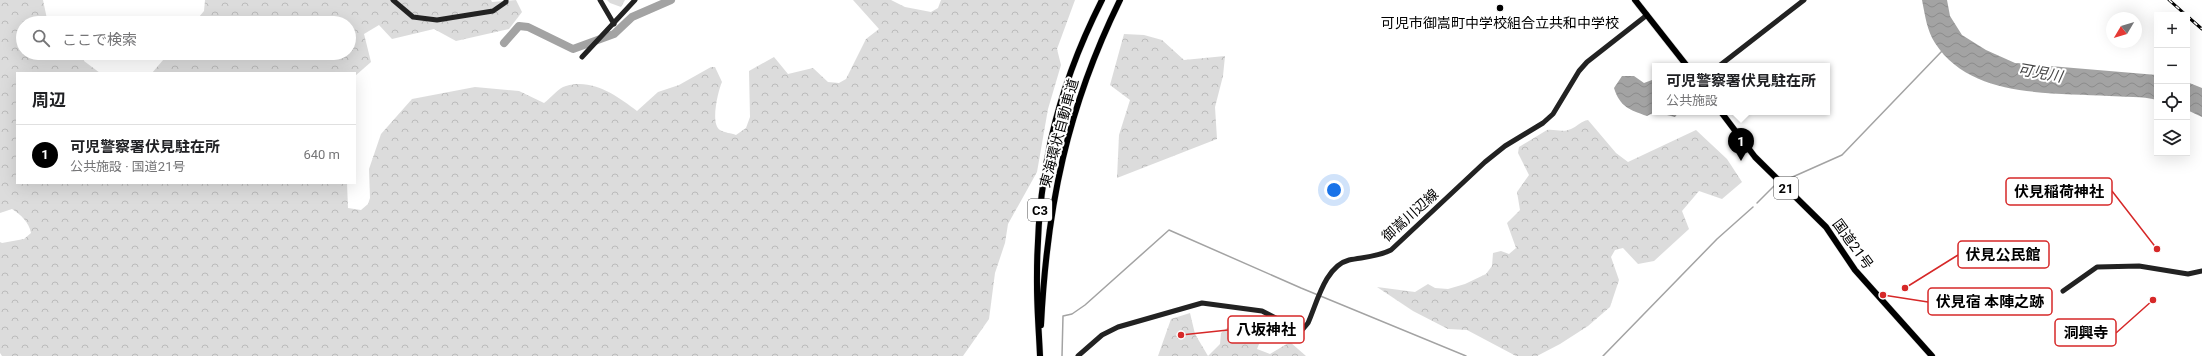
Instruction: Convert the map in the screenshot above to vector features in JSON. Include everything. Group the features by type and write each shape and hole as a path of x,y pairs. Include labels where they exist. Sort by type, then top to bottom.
{"highway":[{"name":"東海環状自動車道","path":"1040,353 1037,320 1038,252 1041,199 1048,149 1053,122 1070,72 1102,0"},
{"name":"東海環状自動車道","path":"1040,353 1043,285 1049,222 1058,177 1079,97 1100,43 1120,0"},
{"path":"1635,0 1685,63"},
{"name":"国道21号","path":"1724,115 1755,157 1826,227 1855,270 1932,356"}],"main road":[{"path":"393,0 413,17 437,20 493,12 506,2 506,0"},
{"path":"600,0 614,24"},
{"path":"582,57 635,0"},
{"path":"1723,63 1804,0"},
{"name":"御嵩川辺線","path":"1078,356 1096,339 1118,328 1202,303 1262,311 1293,328 1303,329 1308,323 1319,297 1336,266 1349,260 1381,255 1391,250 1505,146 1544,124 1553,114 1579,72 1587,62 1647,15"},
{"path":"2063,291 2097,267 2139,266 2188,274 2202,271"}],"green space":[{"path":"0,0 43,0 46,16 16,16 16,60 84,60 99,72 16,72 16,184 347,184 348,208 361,210 368,204 370,198 369,169 381,134 412,99 475,87 519,91 544,103 563,87 576,84 586,84 595,86 613,94 637,111 658,92 679,85 711,67 715,67 722,82 715,115 717,127 722,131 736,135 746,128 750,117 749,71 774,57 788,74 813,68 828,82 839,83 846,79 866,39 879,29 853,0 891,0 905,7 931,12 938,8 941,0 1075,0 1057,49 1061,65 1048,109 1037,172 1008,224 1005,243 995,273 989,319 963,356 2,356 0,353 0,242 2,243 24,239 31,233 24,219 12,209 0,213"},
{"path":"205,0 491,0 492,2 516,0 522,12 509,29 456,41 434,29 392,39 379,25 364,34 371,62 356,75 356,72 153,72 163,60 356,60 356,16 200,16 204,11"},
{"path":"607,0 625,0 621,7 610,3"},
{"path":"1124,34 1144,35 1162,40 1184,60 1225,56 1223,76 1215,107 1217,139 1117,178 1119,135 1130,100 1110,85"},
{"path":"1588,120 1616,153 1628,162 1696,130 1727,159 1742,182 1722,199 1699,191 1682,211 1689,229 1654,261 1638,264 1623,248 1615,250 1611,257 1619,280 1610,307 1588,326 1560,344 1537,356 1516,356 1467,330 1448,329 1413,311 1377,287 1415,292 1428,284 1435,288 1448,289 1465,284 1486,274 1492,266 1493,253 1501,251 1509,254 1516,248 1507,223 1520,210 1517,192 1529,175 1518,153 1519,147 1547,130 1568,130 1583,121"},
{"path":"1190,313 1195,334 1208,356 1158,356 1171,319"},
{"path":"1234,322 1268,322 1257,349 1270,354 1290,342 1306,356 1208,356 1220,344 1221,333"}],"water":[{"name":"可児川","path":"1922,0 1947,0 1950,16 1962,35 1986,50 2015,63 2154,75 2154,100 2139,97 2038,92 2014,89 1991,83 1969,74 1950,61 1932,38 1925,17"},
{"path":"1622,76 1634,76 1644,83 1652,80 1652,114 1647,116 1626,107 1619,100 1614,88"},
{"path":"2190,83 2202,88 2202,117 2190,111"}],"waterway":[{"path":"504,43 519,26 528,27 573,49 614,34 632,17 671,0"},
{"path":"1788,179 1842,155 1942,51"},
{"path":"1757,203 1774,186"},
{"path":"1603,356 1717,239 1753,207"},
{"path":"1062,356 1063,316 1072,314 1085,305 1169,230 1301,288 1466,356"}],"railway":[{"path":"2169,0 2183,12"},
{"path":"2190,19 2202,29"}],"place":[{"name":"可児市御嵩町中学校組合立共和中学校","path":"1500,8"},
{"name":"可児警察署伏見駐在所","path":"1741,161"},
{"name":"伏見稲荷神社","path":"2157,249"},
{"name":"伏見公民館","path":"1905,288"},
{"name":"伏見宿 本陣之跡","path":"1883,295"},
{"name":"洞興寺","path":"2153,300"},
{"name":"八坂神社","path":"1181,335"}]}
